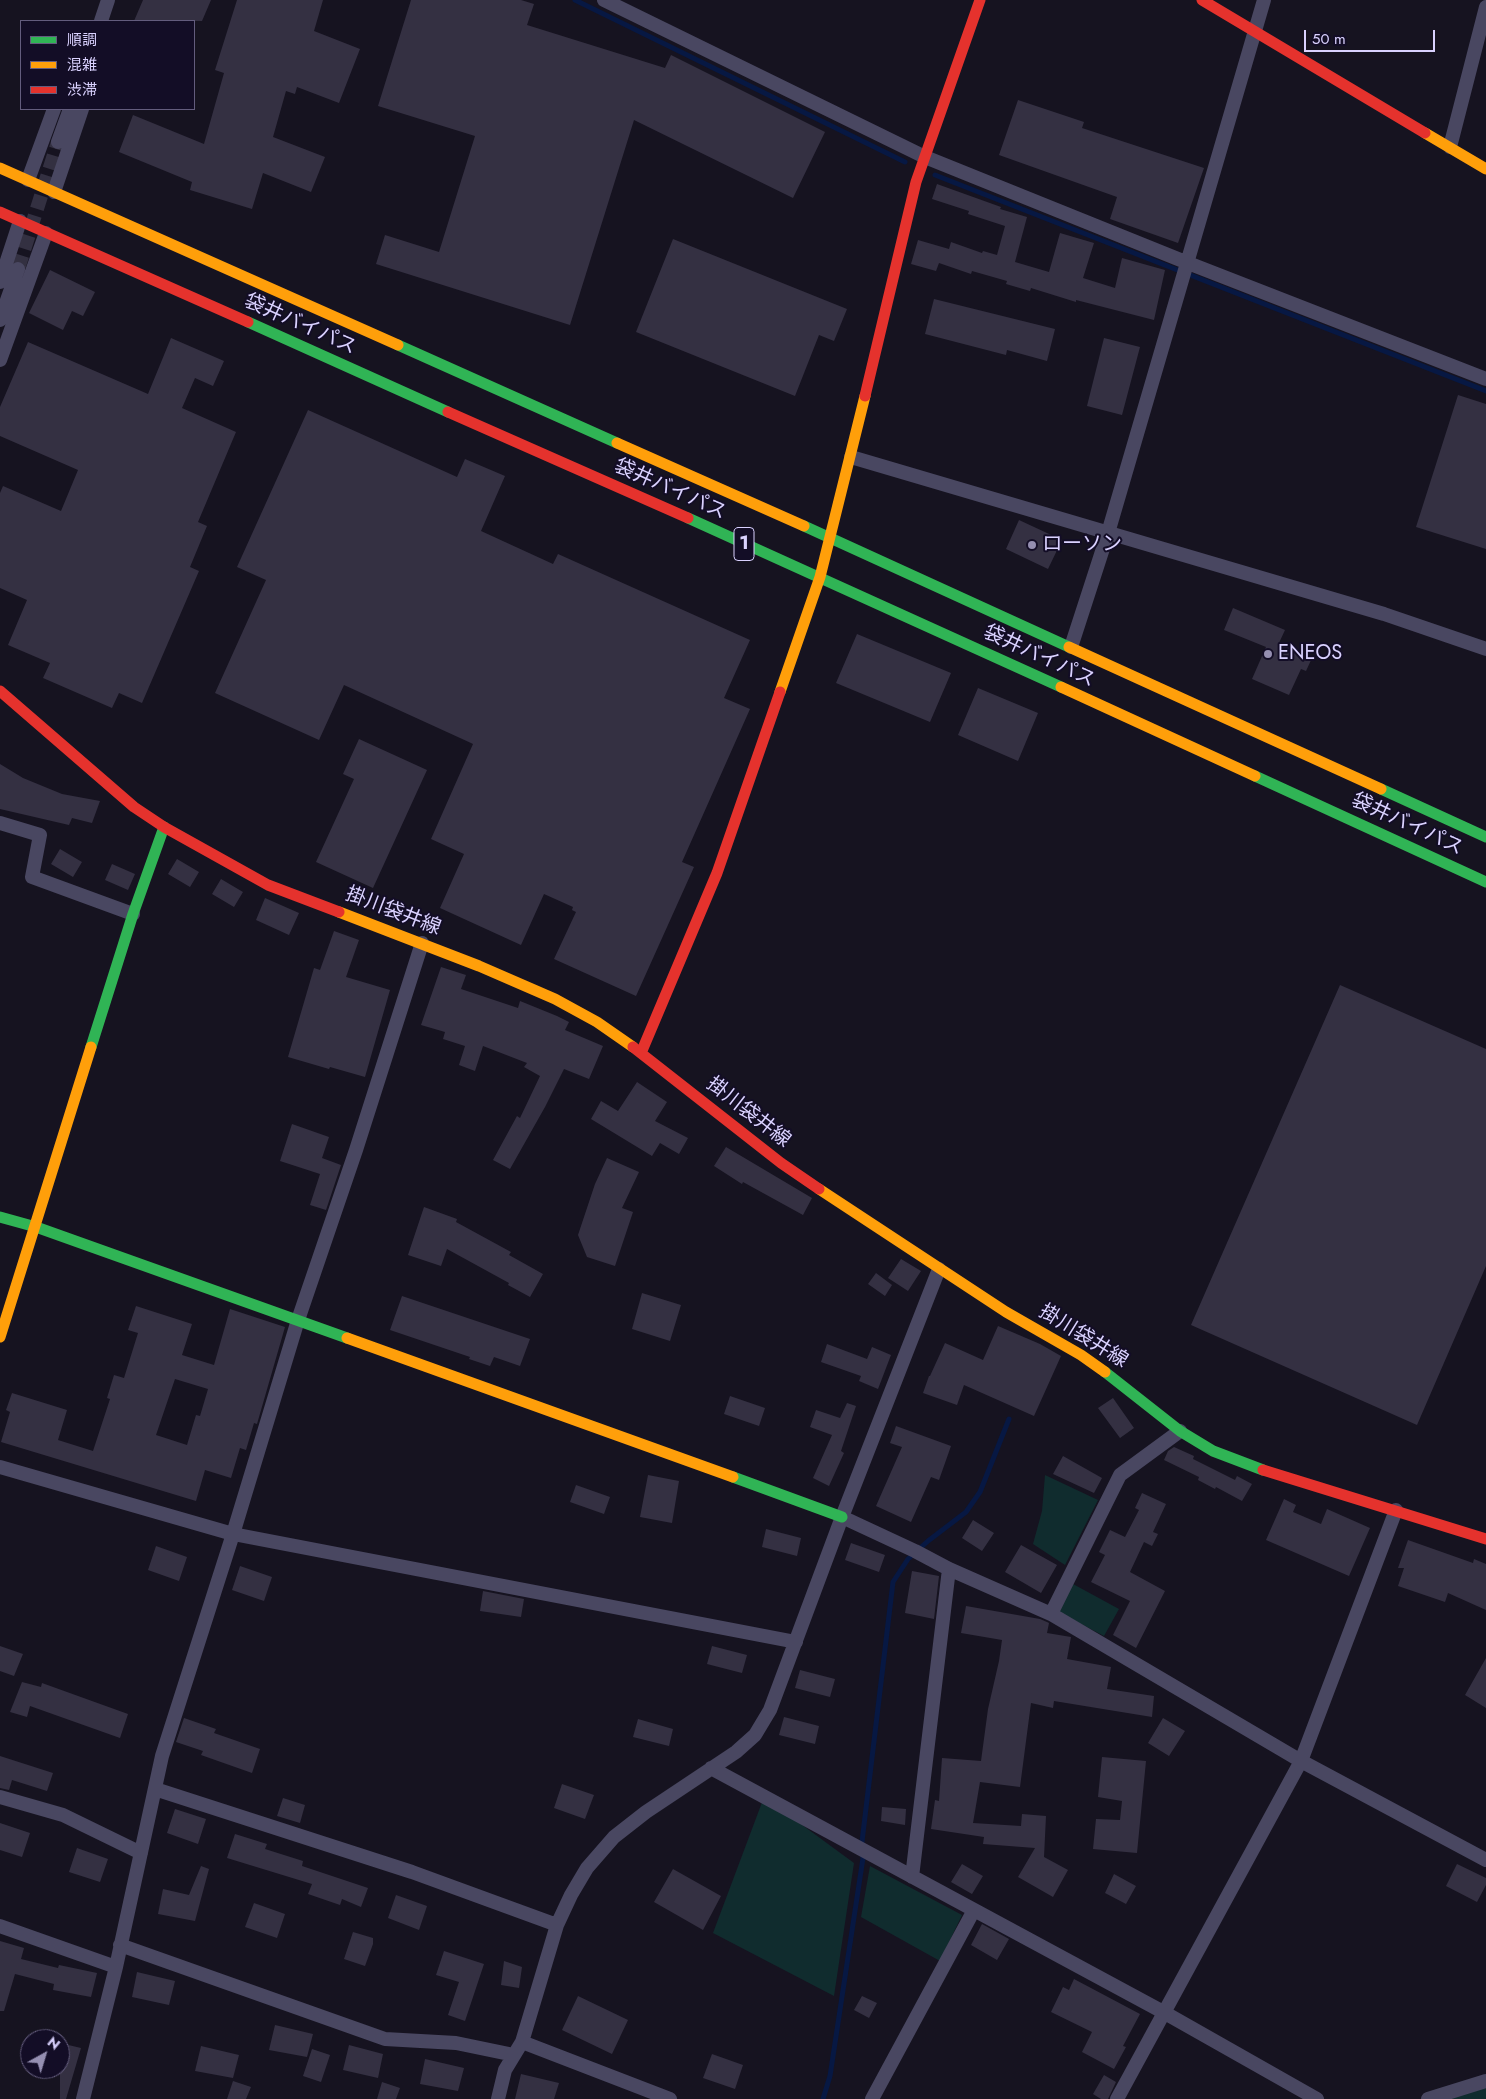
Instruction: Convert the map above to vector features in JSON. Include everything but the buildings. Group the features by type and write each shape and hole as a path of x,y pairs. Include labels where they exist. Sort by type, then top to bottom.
{"main road":[{"path":"641,1053 717,873 820,577 851,458 916,182 980,0"},
{"path":"1202,0 1486,169"},
{"name":"袋井バイパス","path":"0,168 831,538 1486,836"},
{"name":"袋井バイパス","path":"0,212 820,577 1486,882"},
{"name":"掛川袋井線","path":"0,691 134,807 164,827 268,885 479,966 555,999 597,1022 641,1053 781,1163 939,1269 1081,1355 1124,1385 1180,1431 1213,1451 1245,1465 1486,1539"},
{"path":"0,1337 133,914 164,827"},
{"path":"0,1217 36,1227 298,1320 842,1517"}],"street":[{"path":"100,20 108,0"},
{"path":"604,0 925,157 1186,269 1486,379"},
{"path":"1071,647 1108,534 1264,0"},
{"path":"1450,147 1486,7"},
{"path":"28,180 54,110"},
{"path":"58,142 70,110"},
{"path":"54,192 82,110"},
{"path":"0,282 20,221"},
{"path":"0,360 46,233"},
{"path":"0,320 18,269"},
{"path":"851,458 1384,614 1486,649"},
{"path":"0,823 40,835 32,877 133,914"},
{"path":"83,2099 116,1967 162,1756 233,1534 298,1320 356,1150 422,943"},
{"path":"498,2099 505,2070 522,2042 556,1925 587,1868 614,1837 646,1812 736,1752 754,1735 770,1710 842,1517 939,1269"},
{"path":"1051,1614 1120,1475 1180,1431"},
{"path":"0,1468 233,1534 796,1642"},
{"path":"1118,2099 1301,1760 1396,1510"},
{"path":"842,1517 949,1569 1051,1614 1301,1760 1486,1860"},
{"path":"912,1877 949,1569"},
{"path":"711,1768 1164,2013 1317,2099"},
{"path":"155,1789 412,1872 556,1925"},
{"path":"0,1797 63,1815 141,1853"},
{"path":"872,2099 974,1910"},
{"path":"0,1926 116,1967"},
{"path":"120,1945 385,2039 456,2043 514,2055"},
{"path":"522,2042 670,2099"},
{"path":"1428,2099 1486,2081"}],"green space":[{"path":"1045,1475 1098,1500 1065,1565 1033,1544 1042,1511"},
{"path":"1073,1584 1119,1609 1104,1636 1058,1612"},
{"path":"764,1797 854,1863 834,1996 713,1933"},
{"path":"870,1866 962,1915 940,1961 861,1917"},
{"path":"1486,2082 1486,2099 1435,2099"}],"waterway":[{"path":"575,0 905,162"},
{"path":"935,175 1486,391"},
{"path":"823,2099 830,2076 863,1858 861,1850 893,1582 908,1559 966,1512 980,1492 1009,1419"}],"tunnel":[{"path":"18,269 58,142"}],"traffic: fast":[{"path":"248,322 448,412"},
{"path":"398,345 617,443"},
{"path":"688,518 1061,687"},
{"path":"804,526 1069,647"},
{"path":"1255,776 1486,882"},
{"path":"1381,789 1486,837"},
{"path":"91,1047 133,914 164,827"},
{"path":"0,1217 36,1227 347,1338"},
{"path":"1105,1372 1180,1431 1213,1451 1263,1470"},
{"path":"733,1477 842,1517"}],"traffic: slow":[{"path":"1425,133 1486,169"},
{"path":"0,168 398,345"},
{"path":"780,692 820,577 865,396"},
{"path":"617,443 804,526"},
{"path":"1069,647 1381,789"},
{"path":"1061,687 1255,776"},
{"path":"339,912 479,966 555,999 597,1022 633,1047"},
{"path":"0,1337 91,1047"},
{"path":"819,1189 1006,1312 1081,1355 1105,1372"},
{"path":"347,1338 733,1477"}],"traffic: jam":[{"path":"865,396 916,182 980,0"},
{"path":"1202,0 1425,133"},
{"path":"0,212 248,322"},
{"path":"448,412 688,518"},
{"path":"0,691 134,807 164,827 268,885 339,912"},
{"path":"641,1053 717,873 780,692"},
{"path":"633,1047 781,1163 819,1189"},
{"path":"1263,1470 1486,1539"}],"place":[{"name":"ローソン","path":"1032,545"},
{"name":"ENEOS","path":"1268,654"}]}
